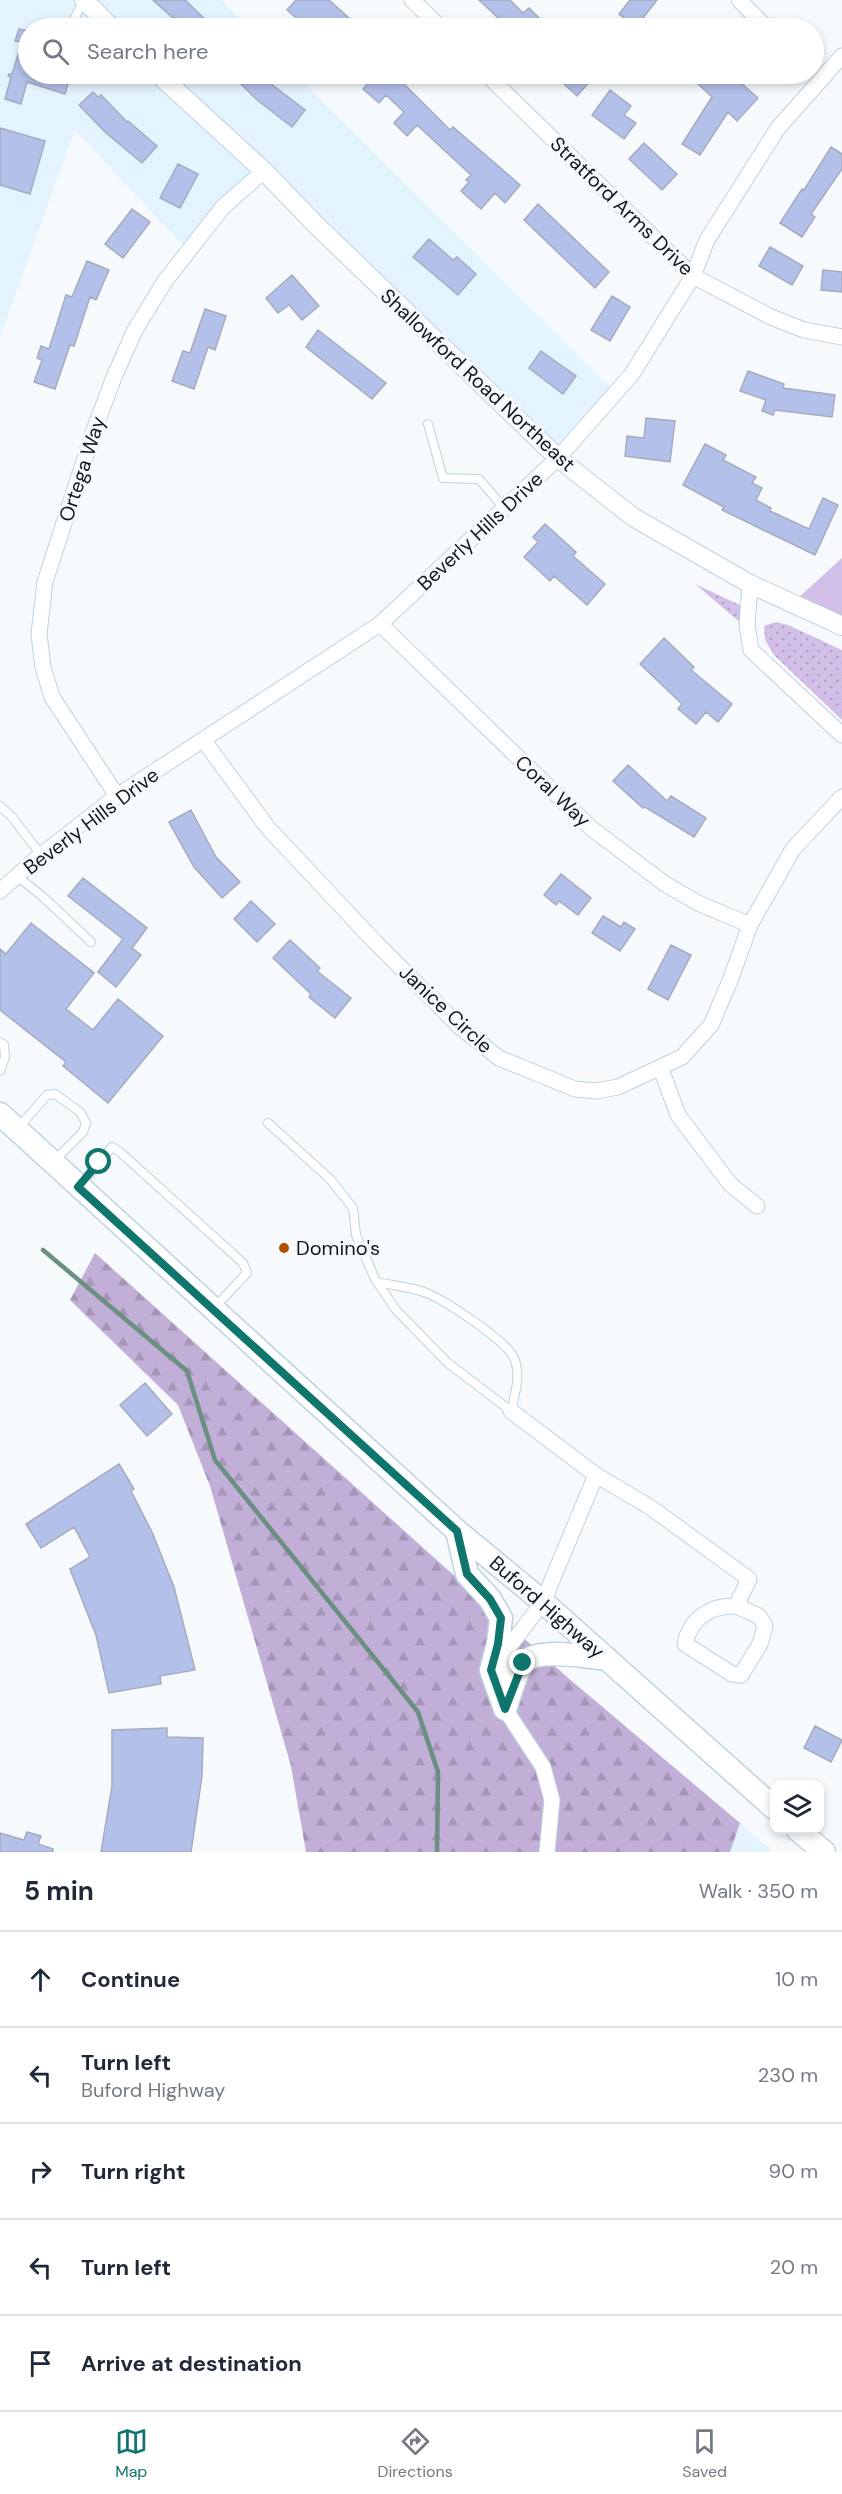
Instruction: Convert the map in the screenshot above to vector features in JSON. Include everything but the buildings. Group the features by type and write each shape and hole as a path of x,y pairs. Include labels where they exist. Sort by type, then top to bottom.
{"main road":[{"name":"Buford Highway","path":"0,1114 52,1164 457,1531 543,1602 770,1804"},
{"path":"457,1531 467,1574 490,1599 501,1618 498,1644 491,1670 505,1709"},
{"path":"505,1709 523,1663 537,1655 552,1654 607,1659"},
{"path":"803,1834 824,1852"}],"street":[{"path":"84,0 102,18"},
{"path":"412,0 431,18"},
{"path":"739,0 756,18"},
{"name":"Beverly Hills Drive","path":"824,70 842,56"},
{"name":"Shallowford Road Northeast","path":"169,84 264,171 323,232 558,458 633,518 750,584 842,626"},
{"name":"Stratford Arms Drive","path":"496,84 693,276 771,317 804,330 842,337"},
{"name":"Beverly Hills Drive","path":"0,891 41,855 117,796 380,624 558,458 632,374 693,276 707,240 778,128 810,84"},
{"name":"Ortega Way","path":"117,796 51,697 43,668 39,634 45,582 93,433 135,330 165,281 223,207 264,171"},
{"path":"750,584 747,625 751,650 842,735"},
{"name":"Coral Way","path":"380,624 591,828 665,884 698,903 750,925"},
{"name":"Janice Circle","path":"204,741 268,828 375,942 459,1026 499,1058 575,1089 597,1091 618,1087 661,1069 682,1057 711,1025 750,925 793,849 842,797"},
{"path":"661,1069 678,1115 730,1184 757,1206"},
{"path":"511,1411 596,1475 650,1507 749,1579 736,1606"},
{"path":"547,1852 552,1800 543,1767 505,1709 508,1647 543,1602 596,1475"},
{"path":"719,1605 736,1606 759,1616 765,1626 760,1644 741,1675 732,1674 685,1644 688,1631 705,1613 719,1605"}],"lane":[{"path":"75,18 84,0"},
{"path":"428,424 443,478 479,479 504,508"},
{"path":"0,806 12,817 41,855"},
{"path":"17,876 91,942"},
{"path":"0,1042 4,1045 5,1057 0,1071"},
{"path":"16,1130 47,1095 55,1094 80,1112 86,1123 83,1132 52,1164"},
{"path":"268,1123 330,1179 353,1208 356,1235 377,1282 396,1310 448,1363 511,1411 518,1381 513,1357 497,1340 430,1294 377,1282"},
{"path":"78,1187 112,1147 243,1263 247,1273 213,1310"}],"shaded area":[{"path":"0,0 221,0 240,18 18,18 18,84 305,84 618,395 561,459 264,172 192,255 75,130 0,337"},
{"path":"842,558 842,632 786,609"},
{"path":"695,584 742,606 742,624"},
{"path":"776,622 788,625 842,650 842,720 774,655 765,640 764,626"},
{"path":"740,1823 773,1852 730,1852"}],"green space":[{"path":"95,1253 567,1677 740,1823 730,1852 306,1852 291,1766 210,1486 178,1405 70,1300"}],"waterway":[{"path":"43,1250 187,1371 215,1460 418,1712 438,1772 437,1852"}],"place":[{"name":"Domino's","path":"284,1248"}],"route":[{"path":"99,1162 78,1187 457,1531 467,1574 490,1599 501,1618 498,1644 491,1670 505,1709 523,1663"}]}
